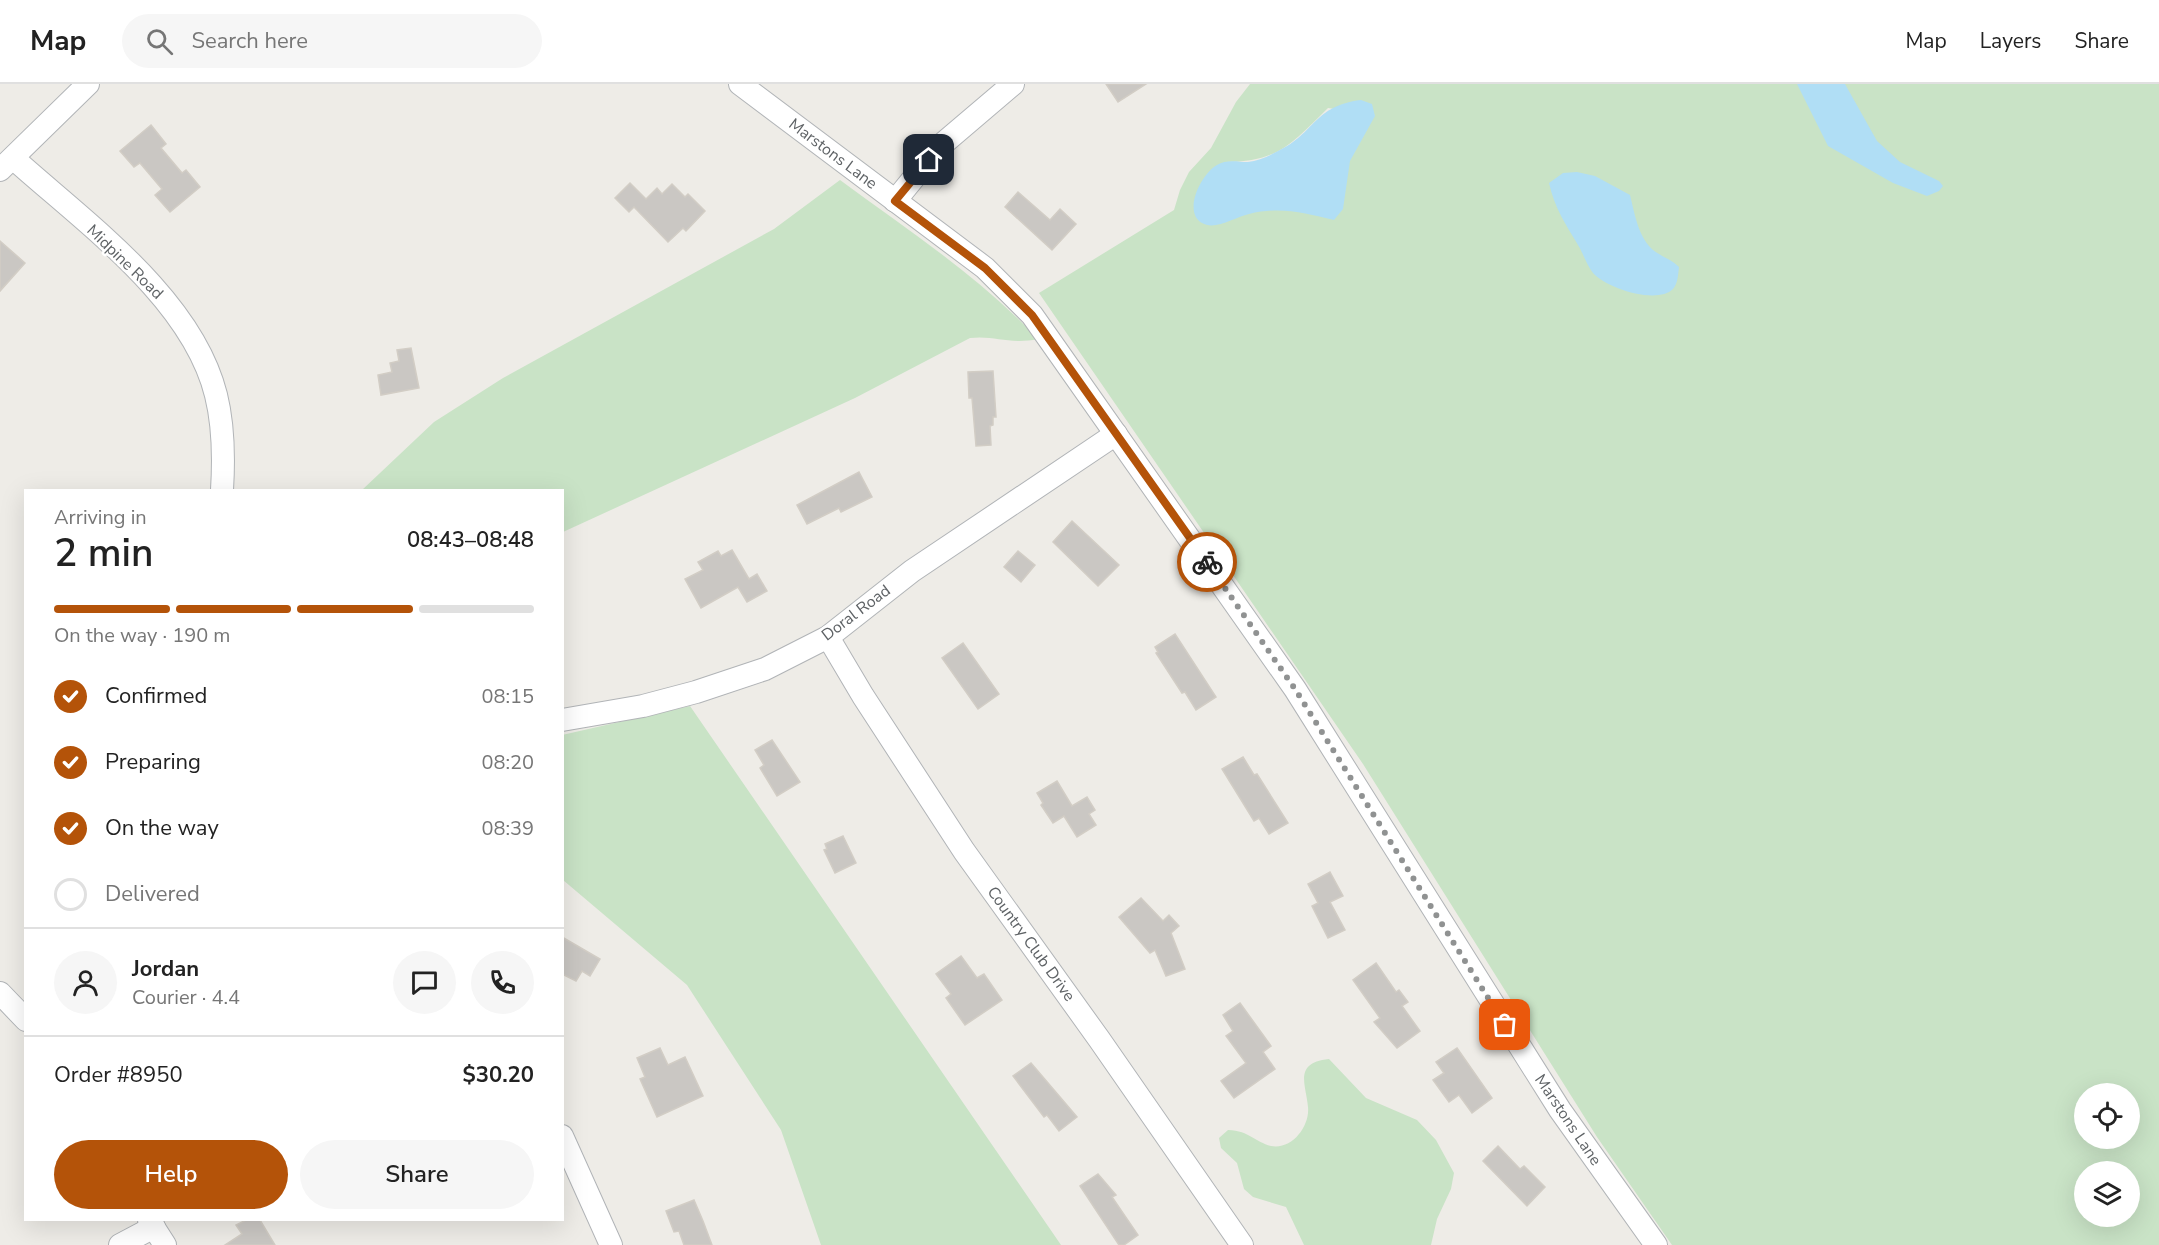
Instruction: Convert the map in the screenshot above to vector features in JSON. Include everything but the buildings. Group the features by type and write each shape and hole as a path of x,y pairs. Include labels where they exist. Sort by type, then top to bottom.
{"street":[{"path":"6,164 88,84"},
{"name":"Marstons Lane","path":"740,84 985,268 1032,315 1295,689 1542,1082 1656,1245"},
{"path":"895,201 939,147 1013,84"},
{"name":"Midpine Road","path":"6,164 143,276 168,304 192,340 216,393 225,451 222,489"},
{"name":"Doral Road","path":"564,720 643,706 696,692 765,669 828,637 912,571 1116,434"},
{"name":"Country Club Drive","path":"828,637 964,851 1099,1039 1242,1245"},
{"path":"0,993 24,1018"},
{"path":"564,1140 611,1245"},
{"path":"120,1245 156,1230"}],"green space":[{"path":"1250,84 2159,84 2159,1245 1672,1245 1597,1137 1363,764 1039,293 1174,210 1189,172 1211,148 1236,102","holes":["1328,108 1375,115 1195,200 1225,162 1243,161 1272,154 1294,140"]},
{"path":"840,180 968,275 1016,316 1038,339 1019,341 970,338 855,398 564,532 564,489 363,489 434,422 503,378 774,229"},
{"path":"690,706 1061,1245 821,1245 781,1130 687,985 564,881 564,735"},
{"path":"1329,1059 1366,1098 1417,1120 1436,1140 1454,1173 1451,1189 1437,1219 1431,1245 1304,1245 1286,1207 1253,1197 1244,1189 1237,1163 1221,1148 1219,1138 1228,1130 1242,1132 1271,1146 1286,1144 1292,1140 1303,1129 1308,1114 1304,1083 1306,1070 1318,1061"}],"water":[{"path":"1797,84 1845,84 1877,141 1900,162 1939,181 1943,186 1939,191 1927,196 1893,183 1828,146"},
{"path":"1361,100 1372,104 1375,116 1350,161 1343,209 1334,220 1282,211 1249,214 1213,225 1202,223 1196,217 1194,201 1196,193 1211,169 1228,161 1248,162 1267,156 1291,144 1333,108"},
{"path":"1577,172 1595,176 1630,195 1642,236 1652,249 1679,267 1677,282 1673,289 1666,294 1656,295 1632,293 1609,284 1593,273 1561,216 1549,183 1563,173"}],"way so far":[{"path":"1207,562 1295,689 1419,884 1505,1025"}],"route":[{"path":"929,160 895,201 985,268 1032,315 1207,562"}]}
